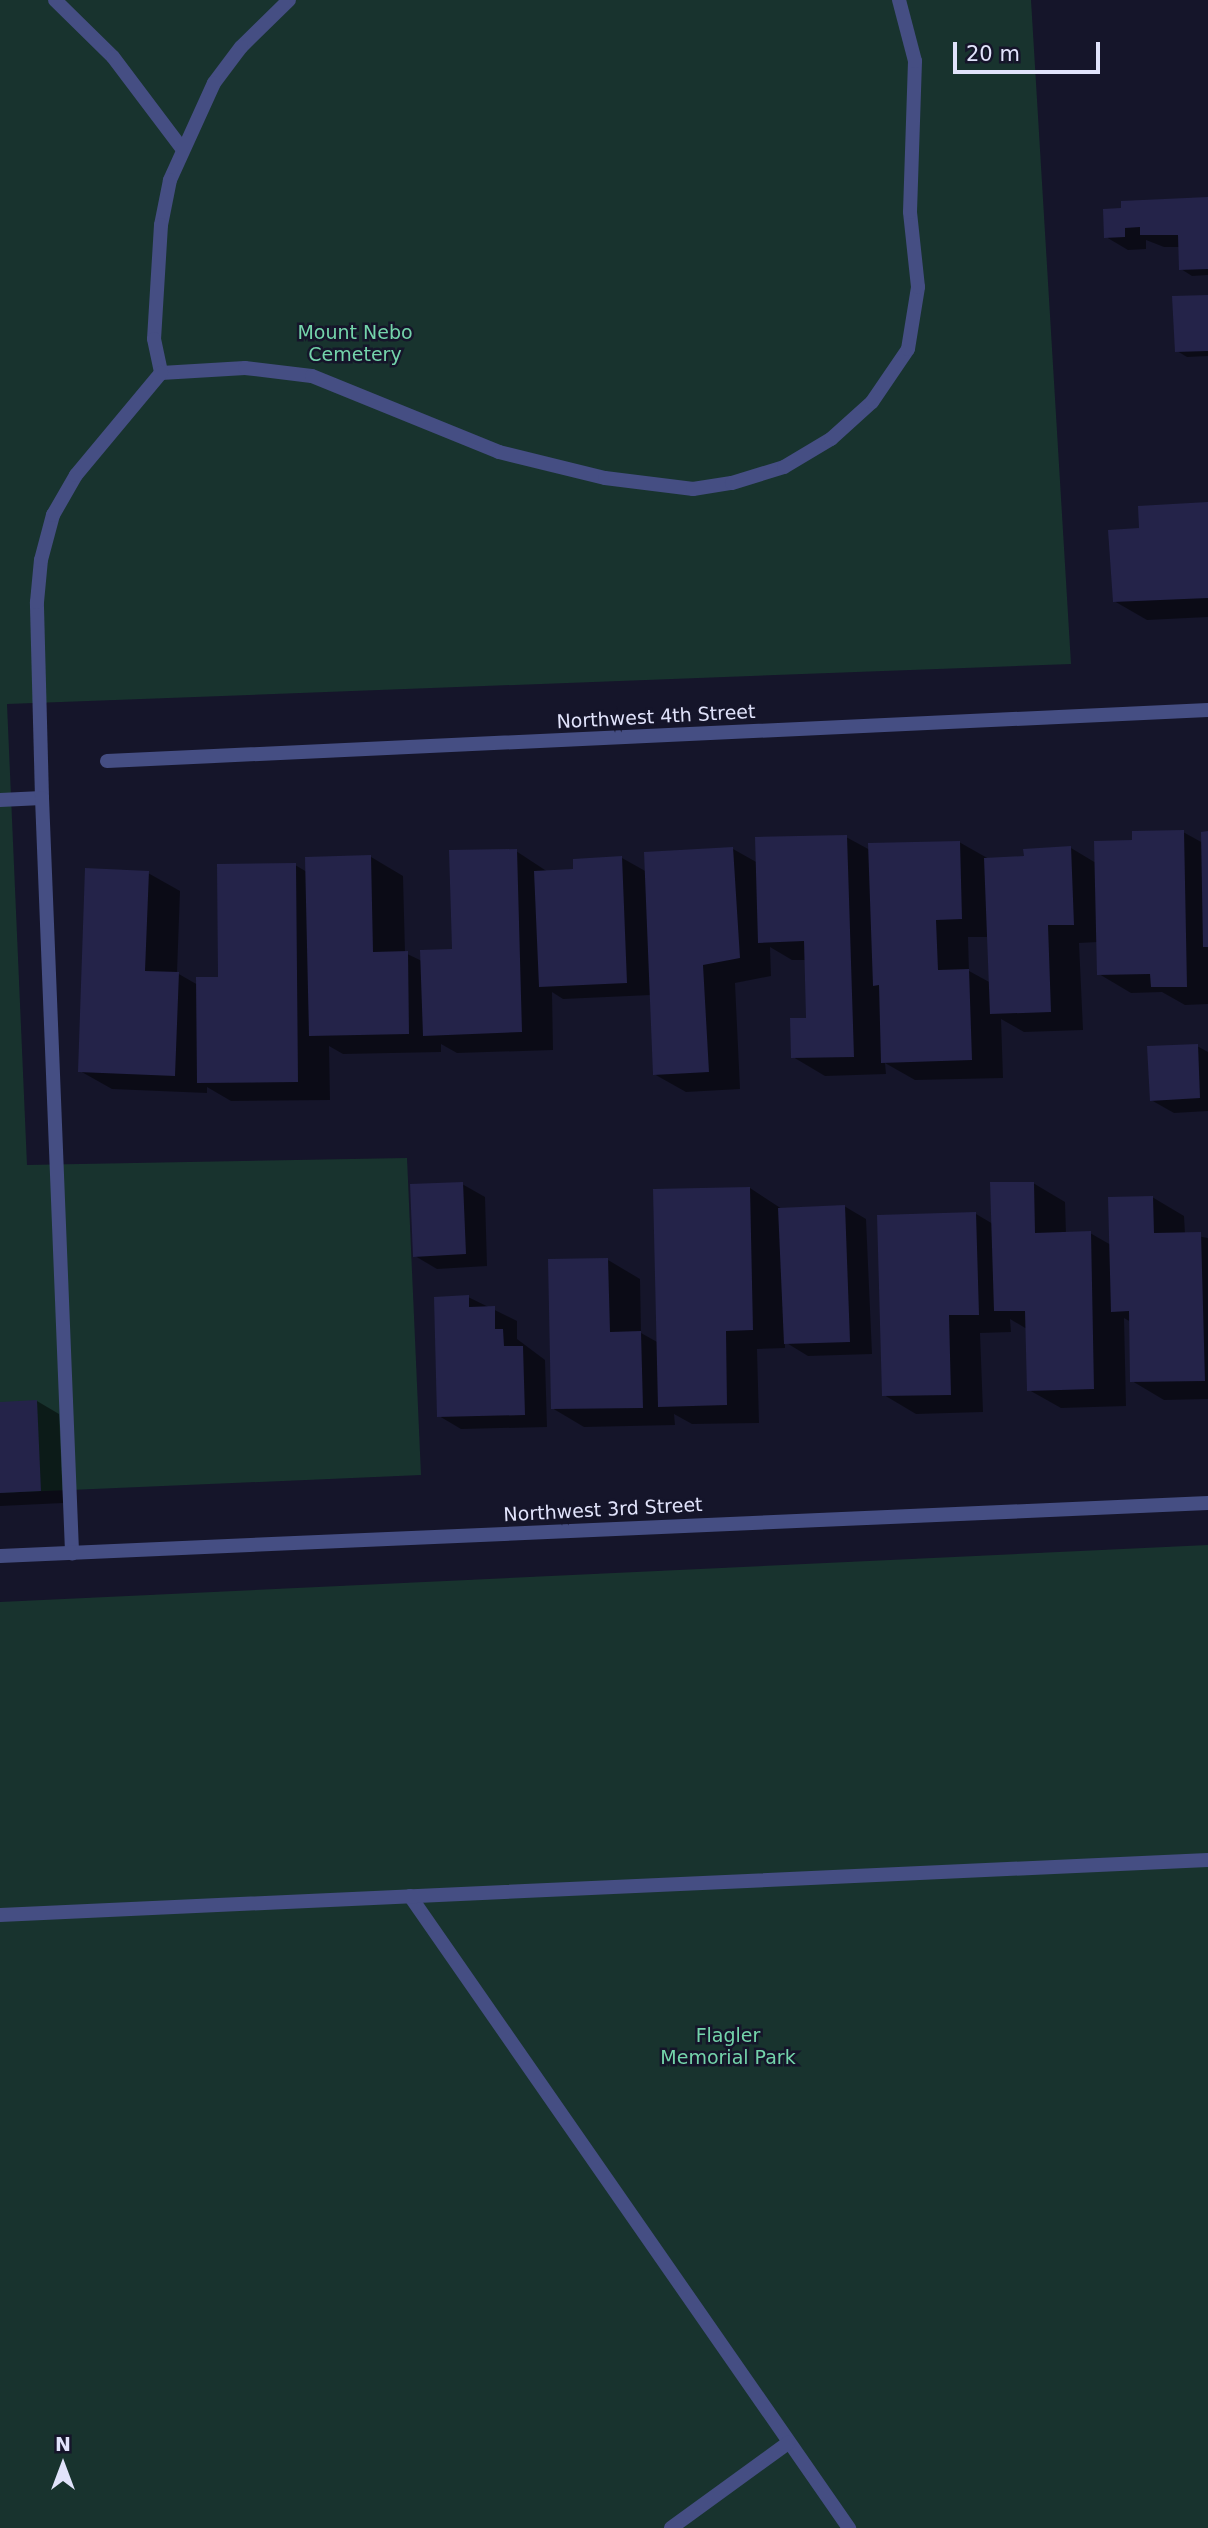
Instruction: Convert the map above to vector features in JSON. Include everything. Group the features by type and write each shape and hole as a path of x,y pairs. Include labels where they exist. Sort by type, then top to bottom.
{"street":[{"path":"55,0 113,57 183,150"},
{"path":"160,373 154,339 161,225 170,180 214,83 241,47 289,0"},
{"path":"72,1553 42,798 37,602 53,515 76,475 160,373 246,368 312,376 499,452 653,487 693,489 732,483 784,467 831,439 872,402 908,349 916,319 918,287 910,212 915,61 899,0"},
{"name":"Northwest 4th Street","path":"107,761 1208,710"},
{"path":"0,800 42,798"},
{"name":"Northwest 3rd Street","path":"0,1556 1208,1503"},
{"path":"0,1915 1208,1860"},
{"path":"410,1896 849,2528"},
{"path":"671,2528 788,2443"}],"green space":[{"name":"Mount Nebo Cemetery","path":"0,0 1031,0 1071,664 7,704 27,1165 407,1158 421,1475 0,1493"},
{"name":"Flagler Memorial Park","path":"1208,1545 1208,2528 0,2528 0,1602"}],"building":[{"path":"1208,197 1208,269 1179,270 1178,235 1140,235 1140,227 1125,228 1125,237 1104,238 1103,209 1121,208 1121,201"},
{"path":"1208,295 1208,351 1175,352 1172,296"},
{"path":"1208,502 1208,598 1113,602 1108,530 1139,528 1138,506"},
{"path":"1184,830 1187,987 1151,987 1150,974 1097,975 1094,841 1132,840 1132,831"},
{"path":"1208,831 1208,947 1203,947 1201,832"},
{"path":"847,835 854,1057 791,1058 790,1018 806,1018 804,941 758,943 755,837"},
{"path":"960,841 962,919 936,920 938,970 969,969 972,1060 881,1063 879,985 873,986 868,843"},
{"path":"1071,846 1074,925 1048,925 1051,1012 990,1014 984,858 1024,856 1023,849"},
{"path":"733,847 740,958 703,965 709,1072 653,1075 644,852"},
{"path":"517,849 522,1032 423,1036 420,950 452,949 449,850"},
{"path":"371,855 373,952 408,951 409,1034 309,1036 305,857"},
{"path":"622,856 627,983 539,987 534,871 573,869 573,859"},
{"path":"296,863 298,1082 197,1083 196,977 218,977 217,864"},
{"path":"85,868 149,871 145,971 179,972 175,1076 78,1072"},
{"path":"1198,1044 1200,1098 1150,1101 1147,1046"},
{"path":"463,1182 466,1254 413,1257 410,1184"},
{"path":"990,1182 1034,1182 1035,1233 1091,1231 1094,1389 1027,1391 1025,1311 994,1311"},
{"path":"750,1187 753,1330 726,1331 727,1405 658,1407 653,1189"},
{"path":"1153,1196 1154,1233 1201,1232 1205,1381 1130,1382 1129,1311 1111,1312 1108,1197"},
{"path":"845,1205 850,1342 784,1344 778,1208"},
{"path":"976,1212 979,1315 949,1315 951,1395 882,1396 877,1215"},
{"path":"608,1258 610,1332 641,1331 643,1408 551,1409 548,1259"},
{"path":"469,1295 469,1307 495,1306 495,1329 503,1329 504,1346 523,1346 525,1415 437,1417 434,1297"},
{"path":"37,1400 41,1491 0,1493 0,1402"}]}
